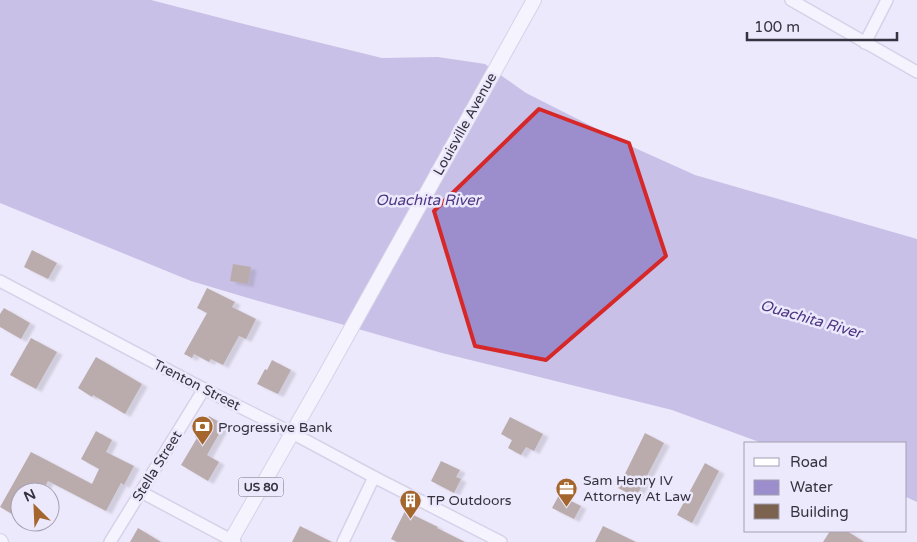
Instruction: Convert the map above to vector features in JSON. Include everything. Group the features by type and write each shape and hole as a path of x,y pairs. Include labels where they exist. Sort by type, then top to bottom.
{"main road":[{"name":"Louisville Avenue","path":"292,433 534,0"},
{"name":"US 80","path":"232,541 292,433"}],"street":[{"path":"791,0 917,72"},
{"path":"865,43 887,0"},
{"name":"Trenton Street","path":"0,281 204,390 292,433 501,542"},
{"name":"Stella Street","path":"110,542 204,390"},
{"path":"343,542 374,477"},
{"path":"141,492 232,541"}],"highlighted area":[{"path":"539,109 629,143 666,256 546,360 475,346 434,211"}],"water":[{"name":"Ouachita River","path":"0,0 151,0 382,58 438,57 485,64 526,93 635,148 695,175 917,239 917,502 907,497 907,442 759,442 672,410 442,353 191,281 0,203"}],"building":[{"path":"32,250 57,263 48,279 24,267"},
{"path":"233,264 251,267 248,284 230,281"},
{"path":"207,288 235,302 232,307 256,319 246,339 239,336 223,365 211,359 209,362 194,354 192,358 184,354 207,313 197,308"},
{"path":"4,308 30,323 21,339 0,327 0,314"},
{"path":"31,338 57,352 36,389 10,375"},
{"path":"96,357 142,384 125,414 78,388"},
{"path":"272,360 291,370 278,394 257,384"},
{"name":"Progressive Bank","path":"209,416 224,425 207,455 219,462 208,481 181,465 197,438 195,437 202,424 204,425"},
{"path":"510,417 543,434 534,451 526,447 521,455 508,448 512,440 501,434"},
{"path":"96,431 112,440 106,452 134,466 124,485 121,483 106,511 60,487 60,482 14,482 31,452 92,484 99,469 81,459"},
{"path":"645,433 664,443 636,497 618,488"},
{"path":"441,461 460,470 456,477 461,479 454,493 431,481"},
{"path":"705,463 719,471 692,523 677,515"},
{"path":"10,489 10,513 0,507"},
{"name":"Sam Henry IV Attorney At Law","path":"559,495 581,506 574,519 552,508"},
{"name":"TP Outdoors","path":"405,511 465,542 397,542 391,539"},
{"path":"300,526 332,542 292,542"},
{"path":"603,526 636,542 595,542"},
{"path":"138,528 161,542 130,542"},
{"path":"829,532 849,532 864,542 823,542"}],"place":[{"name":"Progressive Bank","path":"202,446"},
{"name":"Sam Henry IV Attorney At Law","path":"567,507"},
{"name":"TP Outdoors","path":"411,519"}]}
